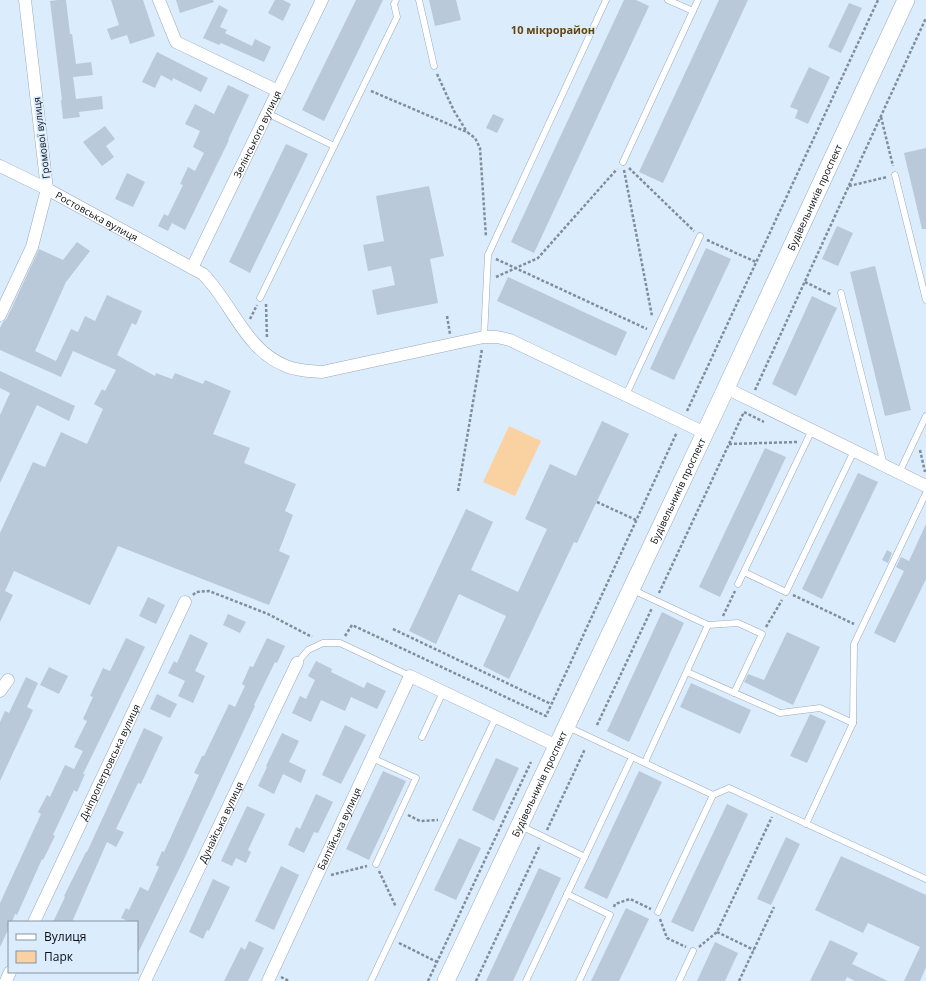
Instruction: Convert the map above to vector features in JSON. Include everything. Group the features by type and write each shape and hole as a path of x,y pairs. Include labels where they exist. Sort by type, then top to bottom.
{"main road":[{"name":"Будівельників проспект","path":"446,981 705,433 906,0"}],"street":[{"name":"Громової вулиця","path":"0,315 32,247 47,189 26,0"},
{"path":"159,0 176,42 278,91"},
{"name":"Зелінського вулиця","path":"192,268 322,0"},
{"name":"Ростовська вулиця","path":"0,166 47,189 203,274 213,284 255,346 269,358 286,366 303,371 322,372 484,337 497,337 510,340 705,433"},
{"path":"726,388 926,486"},
{"name":"Дніпропетровська вулиця","path":"34,921 185,602"},
{"name":"Дунайська вулиця","path":"145,981 297,663"},
{"path":"410,676 557,746"},
{"name":"Балтійська вулиця","path":"268,981 410,676"},
{"path":"0,691 8,680"}],"lane":[{"path":"260,298 398,17 394,4 396,0"},
{"path":"419,0 434,66"},
{"path":"484,337 488,255 606,0"},
{"path":"668,0 693,12"},
{"path":"623,162 698,0"},
{"path":"267,113 334,146"},
{"path":"895,175 926,300"},
{"path":"626,395 700,236"},
{"path":"841,293 884,465"},
{"path":"899,473 926,416"},
{"path":"738,584 812,430"},
{"path":"744,572 786,592 854,451"},
{"path":"806,824 854,723 854,644 926,493"},
{"path":"631,589 708,625 738,623 762,634 734,693"},
{"path":"645,762 708,625"},
{"path":"297,663 308,650 323,643 340,643 410,676"},
{"path":"687,672 780,713 820,708 854,723"},
{"path":"422,737 443,692"},
{"path":"372,981 496,717"},
{"path":"567,726 713,794"},
{"path":"526,981 632,756"},
{"path":"372,758 416,778 376,864"},
{"path":"658,912 713,794 729,788 926,879"},
{"path":"520,826 585,857"},
{"path":"567,894 610,915 579,981"},
{"path":"679,981 693,951"}],"path":[{"path":"352,625 546,716 878,0"},
{"path":"754,392 926,18"},
{"path":"434,66 454,111 467,132"},
{"path":"363,88 467,132 475,138 480,148 488,255 655,332"},
{"path":"849,186 895,175 881,116"},
{"path":"623,162 700,236 756,262"},
{"path":"486,281 538,258 623,162"},
{"path":"623,162 655,332"},
{"path":"805,282 843,300"},
{"path":"244,331 260,298"},
{"path":"266,302 267,343"},
{"path":"447,316 452,344"},
{"path":"458,491 484,337"},
{"path":"597,725 744,412"},
{"path":"917,435 926,475"},
{"path":"729,444 806,442"},
{"path":"597,502 636,520"},
{"path":"719,624 738,584"},
{"path":"185,602 196,592 209,590 268,614 323,643"},
{"path":"762,634 786,592 862,628"},
{"path":"393,629 551,704"},
{"path":"476,981 585,749"},
{"path":"428,981 531,762"},
{"path":"615,904 630,899 658,912 667,938 693,951 717,932 775,809"},
{"path":"400,812 420,821 448,819"},
{"path":"316,878 376,864 401,918"},
{"path":"739,981 774,907"},
{"path":"717,932 754,950"},
{"path":"391,940 437,962"}],"green space":[{"path":"509,426 541,441 515,496 483,482"}],"building":[{"path":"66,0 70,34 72,34 76,64 91,62 93,75 73,77 76,99 102,96 103,109 79,112 80,117 63,119 50,1"},
{"path":"111,0 143,0 155,36 130,44 127,35 111,40 107,29 119,25"},
{"path":"176,0 213,0 214,2 180,13"},
{"path":"275,0 283,0 291,4 283,21 268,13"},
{"path":"356,0 383,0 324,121 302,110"},
{"path":"429,0 456,0 461,20 435,26"},
{"path":"624,0 636,0 649,6 534,253 511,242"},
{"path":"719,0 748,0 663,183 639,172"},
{"path":"849,3 862,8 841,53 828,47"},
{"path":"219,5 228,10 220,27 227,30 225,33 252,46 255,39 271,47 264,62 221,43 219,45 203,38"},
{"path":"157,52 208,78 201,92 173,78 172,81 161,75 155,88 142,82"},
{"path":"809,67 830,77 808,124 795,118 798,110 790,107"},
{"path":"228,85 249,95 229,140 185,230 172,223 168,231 158,226 164,214 168,216 183,185 180,184 188,167 195,171 204,153 193,147 200,131 185,124 195,104 214,114"},
{"path":"493,114 504,119 497,133 486,128"},
{"path":"105,126 115,139 106,146 114,157 102,166 83,142"},
{"path":"286,144 308,154 250,273 229,262"},
{"path":"926,148 926,229 922,229 904,153"},
{"path":"127,173 145,182 133,207 115,199"},
{"path":"429,186 444,256 430,259 438,303 377,315 372,290 395,285 391,266 368,271 363,245 384,241 376,196"},
{"path":"837,226 853,233 838,266 822,259"},
{"path":"77,242 90,251 66,282 35,351 56,361 71,329 78,332 85,316 95,321 107,295 142,311 136,325 132,323 117,355 155,376 156,373 172,379 175,373 203,384 205,380 231,391 213,434 250,448 244,463 296,484 285,511 293,515 279,551 290,556 269,605 118,546 90,605 14,571 5,591 13,595 0,622 0,533 33,462 45,467 61,432 87,444 103,409 94,404 102,389 105,391 116,370 73,351 61,377 0,350 0,328 7,318 39,249 63,260"},
{"path":"706,248 731,259 674,380 650,369"},
{"path":"875,266 911,410 885,416 850,272"},
{"path":"508,277 627,332 616,356 497,301"},
{"path":"812,296 837,308 796,396 772,384"},
{"path":"0,371 75,406 69,421 37,405 0,483 0,415 10,393 0,388"},
{"path":"602,421 629,434 577,543 574,542 509,679 483,666 506,616 459,594 436,644 409,631 466,509 493,522 471,570 518,592 547,529 525,519 550,464 576,476"},
{"path":"765,448 786,457 720,597 699,587"},
{"path":"858,473 878,482 822,599 802,589"},
{"path":"926,524 926,579 895,643 874,633 904,571 896,567 901,557 909,561"},
{"path":"887,550 892,553 888,563 882,560"},
{"path":"148,597 165,605 156,624 139,616"},
{"path":"662,612 684,623 629,742 607,731"},
{"path":"228,614 246,622 240,633 223,625"},
{"path":"787,632 820,647 793,705 744,682 748,674 764,680"},
{"path":"190,634 208,643 195,671 205,676 193,703 178,696 185,681 168,673 174,661 177,663"},
{"path":"126,638 145,647 83,774 85,774 77,792 74,790 53,835 55,836 43,860 42,859 17,915 15,914 12,921 8,921 8,930 0,947 0,903 41,814 38,812 47,795 50,797 65,765 74,769 83,751 74,747 87,721 83,719 93,697 90,696 103,668 110,671"},
{"path":"267,638 285,646 277,663 275,662 254,705 255,706 183,861 138,953 138,921 128,921 121,918 126,908 129,910 140,887 148,891 159,867 156,865 162,851 164,852 199,775 194,773 202,756 204,756 229,704 235,707 245,686 242,684 250,666 253,667"},
{"path":"316,661 332,669 331,672 364,688 367,682 386,691 377,709 351,697 345,711 321,700 311,722 292,713 300,696 306,699 315,680 308,676"},
{"path":"49,667 68,676 59,694 40,685"},
{"path":"26,677 38,683 27,707 33,710 0,781 0,722 5,711 9,713"},
{"path":"691,683 751,710 740,734 680,707"},
{"path":"157,694 177,704 170,718 150,709"},
{"path":"810,714 826,721 807,763 790,756"},
{"path":"345,725 366,735 341,784 322,775"},
{"path":"144,728 163,737 141,784 138,783 116,829 124,832 116,847 107,842 72,921 53,921 65,897 64,896 87,852"},
{"path":"282,733 299,741 289,762 306,770 301,783 283,774 274,794 258,786"},
{"path":"496,758 519,768 494,821 472,810"},
{"path":"383,771 406,781 369,860 346,849"},
{"path":"639,771 662,782 607,899 584,888"},
{"path":"316,794 333,802 318,833 314,832 304,853 288,845 296,827 300,829"},
{"path":"727,804 748,814 693,932 671,922"},
{"path":"247,806 265,814 248,850 251,852 246,863 236,858 232,866 221,861"},
{"path":"786,837 800,844 771,905 757,899"},
{"path":"459,838 481,848 456,900 434,890"},
{"path":"841,856 926,895 926,967 920,981 904,981 920,947 868,923 863,933 815,910"},
{"path":"281,866 299,875 274,930 255,921"},
{"path":"539,868 561,878 513,981 486,981"},
{"path":"213,879 230,887 209,931 207,930 203,939 189,932"},
{"path":"626,908 649,919 619,981 591,981"},
{"path":"830,940 858,953 852,964 888,981 855,981 847,977 845,981 810,981"},
{"path":"249,941 264,948 248,981 224,981 241,947 245,950"},
{"path":"715,942 738,953 725,981 697,981"}],"district":[{"name":"10 мікрорайон","path":"553,29"}]}
